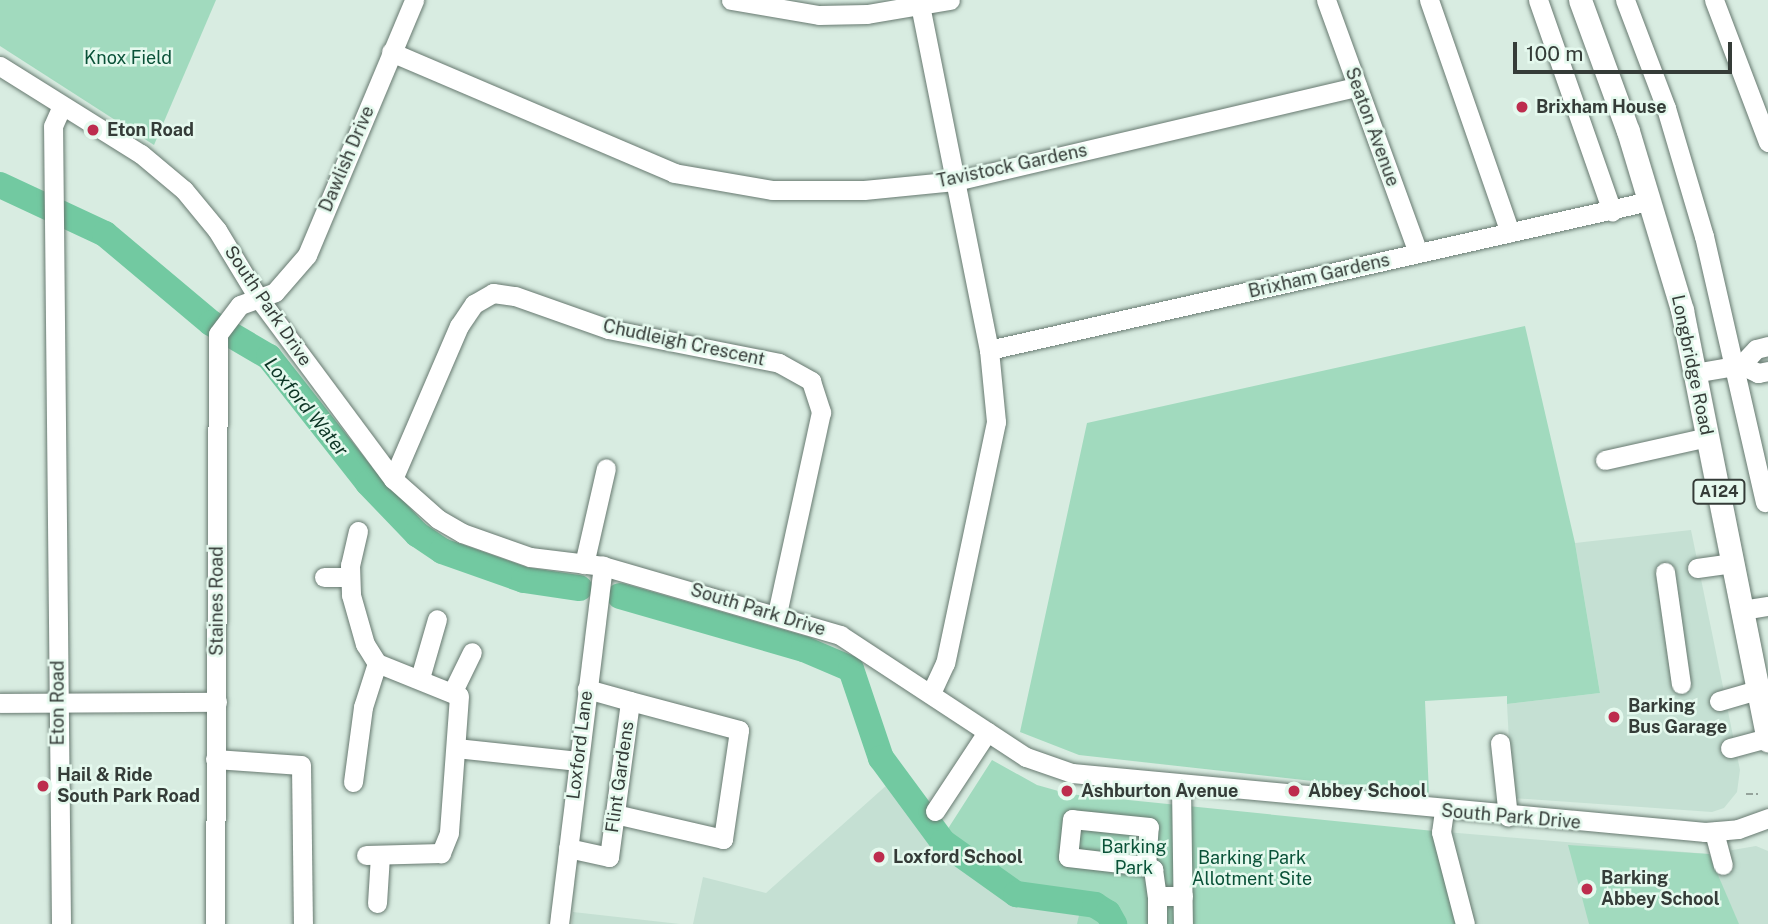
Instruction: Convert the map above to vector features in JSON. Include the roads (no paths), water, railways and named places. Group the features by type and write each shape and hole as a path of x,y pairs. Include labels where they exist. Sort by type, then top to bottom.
{"main road":[{"name":"Longbridge Road","path":"1580,0 1649,201 1682,310 1768,739"}],"street":[{"name":"Dawlish Drive","path":"257,296 275,292 307,255 414,0"},
{"path":"730,0 819,15 950,0"},
{"name":"Seaton Avenue","path":"1326,0 1418,253"},
{"path":"1429,0 1510,232"},
{"path":"1538,0 1612,211"},
{"path":"1625,0 1666,108 1739,365 1765,502"},
{"path":"1714,0 1768,142"},
{"path":"919,3 989,350 996,422 945,663 931,693"},
{"name":"Tavistock Gardens","path":"391,52 674,173 772,190 864,190 955,181 1357,87"},
{"name":"South Park Drive","path":"0,66 141,154 184,190 217,230 257,296 393,480 438,519 462,533 530,557 594,565 777,613 840,635 987,732 1049,767 1181,786 1508,817 1714,832 1768,818"},
{"name":"Eton Road","path":"61,924 53,126 62,106"},
{"name":"Brixham Gardens","path":"989,350 1649,201"},
{"name":"Chudleigh Crescent","path":"393,480 459,326 474,304 493,293 514,296 608,329 779,363 811,381 821,411 777,613"},
{"name":"Staines Road","path":"215,924 221,329 240,305 257,296"},
{"path":"1739,365 1756,349 1768,346"},
{"path":"1694,373 1739,365 1758,373 1768,371"},
{"path":"1605,460 1708,437"},
{"name":"Loxford Lane","path":"559,924 598,593 594,565 606,468"},
{"path":"358,531 350,577 365,644 377,663 453,691 459,696 449,834 441,853 373,855 377,902"},
{"path":"1697,568 1733,563"},
{"path":"1665,572 1681,684"},
{"path":"324,577 350,577"},
{"path":"1742,610 1768,606"},
{"path":"420,678 437,619"},
{"path":"453,691 472,652"},
{"path":"353,782 363,708 377,663"},
{"name":"Flint Gardens","path":"568,848 609,856 631,701 587,690"},
{"path":"1718,701 1757,690"},
{"path":"615,814 723,839 739,730 631,701"},
{"path":"0,703 217,702"},
{"path":"935,811 987,732"},
{"path":"1730,748 1768,739"},
{"path":"1500,743 1508,817"},
{"path":"456,748 578,761"},
{"path":"215,759 301,765 303,924"},
{"path":"1181,786 1183,924"},
{"path":"1444,810 1441,832 1465,924"},
{"path":"1714,832 1723,865"},
{"path":"1146,866 1153,869 1157,923"},
{"path":"1157,897 1183,896"}],"waterway":[{"name":"Loxford Water","path":"0,185 105,234 211,323 269,357 368,483 417,534 442,551 524,580 579,588"},
{"name":"Loxford Water","path":"620,596 804,649 851,669 881,758 943,842 1016,894 1095,905 1108,913 1114,924"}],"place":[{"name":"Brixham House","path":"1522,107"},
{"name":"Eton Road","path":"93,130"},
{"name":"Barking Bus Garage","path":"1614,717"},
{"name":"Hail & Ride South Park Road","path":"43,786"},
{"name":"Ashburton Avenue","path":"1067,791"},
{"name":"Abbey School","path":"1294,791"},
{"name":"Loxford School","path":"879,857"},
{"name":"Barking Abbey School","path":"1587,889"}],"park label":[{"name":"Knox Field","path":"128,58"},
{"name":"Barking Park","path":"1134,858"},
{"name":"Barking Park Allotment Site","path":"1252,869"}]}
